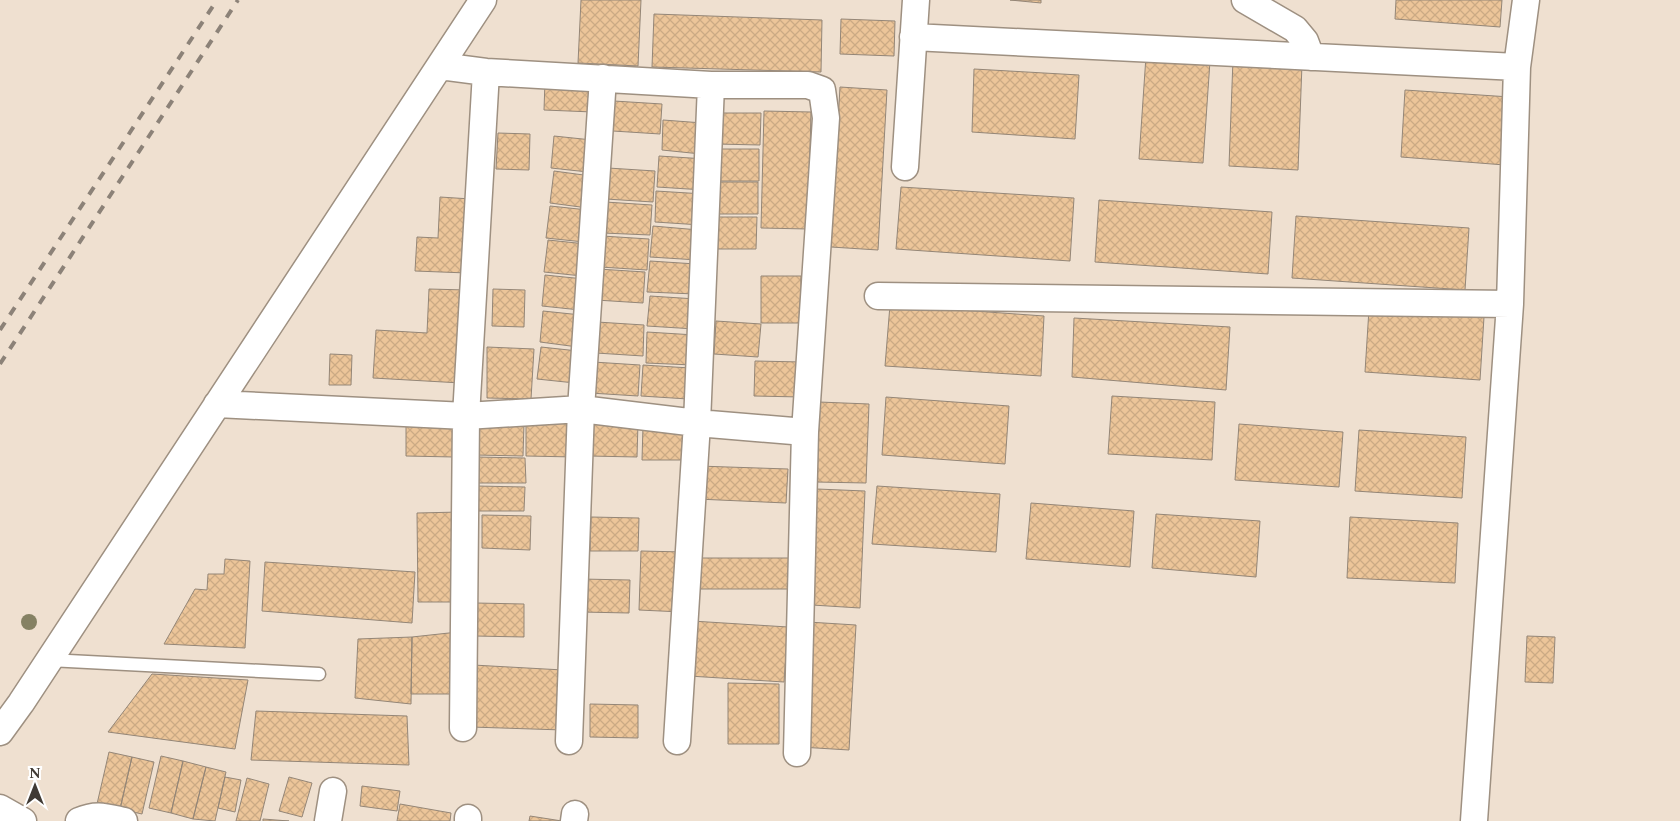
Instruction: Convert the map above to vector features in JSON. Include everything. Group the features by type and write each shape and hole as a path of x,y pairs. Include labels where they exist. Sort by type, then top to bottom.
{"street":[{"path":"0,732 483,0"},
{"path":"905,167 916,0"},
{"path":"1245,0 1295,29 1306,41 1312,57"},
{"path":"1474,821 1510,304 1517,67 1526,0"},
{"path":"913,37 1517,67"},
{"path":"440,66 486,72 711,85 808,85 822,90 826,118 805,432 797,753"},
{"path":"463,728 466,416 486,72"},
{"path":"569,741 581,409 603,78"},
{"path":"677,741 697,423 711,85"},
{"path":"878,296 1510,304"},
{"path":"217,404 466,416 581,409 697,423 805,432"},
{"path":"328,821 333,791"},
{"path":"0,808 23,821"},
{"path":"80,821 91,816 124,821"}],"lane":[{"path":"49,660 319,674"}],"building":[{"path":"581,0 641,0 638,66 578,63"},
{"path":"1010,0 1041,0 1041,3"},
{"path":"1396,0 1502,0 1500,27 1395,19"},
{"path":"654,14 822,20 821,72 652,67"},
{"path":"841,19 895,21 894,56 840,54"},
{"path":"1146,56 1210,61 1203,163 1139,159"},
{"path":"1233,59 1302,64 1298,170 1229,166"},
{"path":"974,69 1079,75 1075,139 972,132"},
{"path":"545,81 595,83 593,112 544,110"},
{"path":"840,87 887,90 878,250 831,247"},
{"path":"1405,90 1510,97 1505,165 1401,157"},
{"path":"614,101 662,104 660,134 613,131"},
{"path":"764,111 811,112 808,229 761,228"},
{"path":"716,113 761,113 760,145 716,144"},
{"path":"663,120 703,123 701,154 662,150"},
{"path":"498,133 530,134 529,170 496,169"},
{"path":"554,136 592,140 588,172 551,168"},
{"path":"714,149 759,149 759,181 714,181"},
{"path":"659,156 706,159 704,190 657,187"},
{"path":"608,168 655,171 653,202 606,199"},
{"path":"554,171 591,176 588,208 550,203"},
{"path":"714,182 758,182 758,214 714,214"},
{"path":"901,187 1074,198 1070,261 896,249"},
{"path":"656,191 704,194 701,225 655,222"},
{"path":"440,197 471,199 467,273 415,271 417,237 438,238"},
{"path":"1099,200 1272,212 1268,274 1095,262"},
{"path":"605,202 652,205 650,235 603,233"},
{"path":"550,206 588,210 584,242 546,238"},
{"path":"1296,216 1469,228 1465,290 1292,278"},
{"path":"712,217 757,217 756,249 712,249"},
{"path":"653,226 699,230 698,260 650,257"},
{"path":"602,236 649,239 647,270 600,267"},
{"path":"548,240 586,244 582,276 544,272"},
{"path":"650,261 696,264 695,294 647,292"},
{"path":"598,269 645,272 643,303 596,300"},
{"path":"545,275 584,279 580,310 542,306"},
{"path":"761,276 801,276 801,323 761,323"},
{"path":"429,289 466,290 461,383 373,378 376,330 427,333"},
{"path":"493,289 525,290 524,327 492,326"},
{"path":"650,296 696,299 695,329 647,326"},
{"path":"890,305 1044,316 1041,376 885,366"},
{"path":"1369,309 1484,317 1480,380 1365,372"},
{"path":"543,311 581,315 578,347 540,342"},
{"path":"1074,318 1230,327 1226,390 1072,377"},
{"path":"716,321 761,324 758,357 714,354"},
{"path":"597,322 644,325 643,356 596,353"},
{"path":"647,332 695,335 693,365 646,363"},
{"path":"487,347 534,349 531,399 487,398"},
{"path":"541,347 578,351 575,383 537,379"},
{"path":"330,354 352,355 351,385 329,385"},
{"path":"755,361 802,362 801,397 754,396"},
{"path":"593,362 640,365 638,396 590,393"},
{"path":"643,365 690,368 688,399 641,396"},
{"path":"1112,396 1215,402 1212,460 1108,454"},
{"path":"886,397 1009,406 1005,464 882,455"},
{"path":"819,402 869,404 866,483 816,482"},
{"path":"475,422 524,423 523,456 475,455"},
{"path":"406,423 455,424 454,457 406,456"},
{"path":"526,423 575,423 575,457 526,456"},
{"path":"589,423 638,423 637,457 589,456"},
{"path":"1239,424 1343,432 1339,487 1235,480"},
{"path":"643,426 692,427 691,460 642,460"},
{"path":"1359,430 1466,437 1462,498 1355,491"},
{"path":"476,457 525,458 526,483 475,483"},
{"path":"698,466 788,469 786,503 697,499"},
{"path":"476,486 525,487 524,511 475,511"},
{"path":"877,486 1000,494 996,552 872,544"},
{"path":"817,489 865,491 860,608 812,605"},
{"path":"1031,503 1134,511 1130,567 1026,559"},
{"path":"460,512 460,602 418,602 417,513"},
{"path":"1156,514 1260,521 1256,577 1152,568"},
{"path":"482,515 531,516 530,550 482,548"},
{"path":"591,517 639,518 638,551 590,551"},
{"path":"1350,517 1458,523 1455,583 1347,578"},
{"path":"641,551 684,552 682,612 639,610"},
{"path":"694,558 789,558 789,589 694,589"},
{"path":"225,559 250,561 245,648 164,644 195,589 207,590 208,574 224,574"},
{"path":"265,562 415,572 412,623 262,611"},
{"path":"581,579 630,580 629,613 581,612"},
{"path":"476,603 524,604 524,637 475,636"},
{"path":"692,621 788,627 784,682 689,676"},
{"path":"808,622 856,625 849,750 800,747"},
{"path":"458,632 456,694 411,694 412,637"},
{"path":"1527,636 1555,637 1553,683 1525,682"},
{"path":"412,637 411,704 355,698 358,639"},
{"path":"473,665 563,670 563,730 471,727"},
{"path":"152,674 248,680 235,749 108,732"},
{"path":"728,683 779,684 779,744 728,744"},
{"path":"590,704 638,705 638,738 590,737"},
{"path":"256,711 407,716 409,765 251,760"},
{"path":"109,752 132,757 120,809 97,804"},
{"path":"161,756 183,761 171,813 149,808"},
{"path":"132,757 154,762 142,814 120,809"},
{"path":"183,761 206,767 193,819 171,813"},
{"path":"206,767 226,772 215,821 193,819"},
{"path":"225,777 241,780 235,812 218,808"},
{"path":"289,777 312,783 302,817 279,811"},
{"path":"247,778 269,784 260,821 236,821"},
{"path":"362,786 400,791 397,811 360,806"},
{"path":"400,804 451,813 450,821 397,821"},
{"path":"530,816 562,821 529,821"},
{"path":"263,819 289,821 263,821"}],"railway":[{"path":"0,330 217,0"},
{"path":"0,364 238,0"}]}
